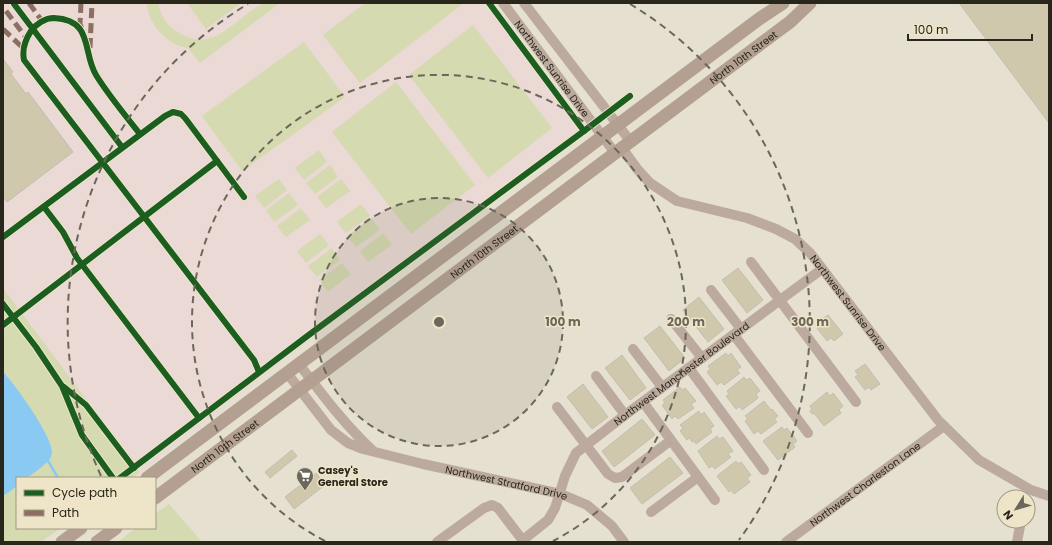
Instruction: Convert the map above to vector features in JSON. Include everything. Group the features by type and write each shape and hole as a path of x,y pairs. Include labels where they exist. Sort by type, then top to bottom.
{"main road":[{"name":"North 10th Street","path":"148,477 602,136 759,19 784,3"},
{"name":"North 10th Street","path":"156,497 790,22 810,3"},
{"path":"62,542 80,529"},
{"path":"97,542 115,529"}],"street":[{"name":"Northwest Sunrise Drive","path":"503,3 602,136 623,148"},
{"name":"Northwest Sunrise Drive","path":"524,3 618,125 623,148 638,170 650,183 677,201 747,218 776,229 795,239 811,254 938,420 979,460 1022,489"},
{"path":"751,262 856,402"},
{"name":"Northwest Manchester Boulevard","path":"524,541 548,520 561,494 565,476 576,453 662,387 822,269"},
{"path":"711,290 737,332 808,433"},
{"path":"671,319 702,358"},
{"path":"633,349 662,387"},
{"name":"Northwest Stratford Drive","path":"299,364 332,408 374,451"},
{"path":"689,368 764,470"},
{"name":"Northwest Stratford Drive","path":"287,373 331,430 348,442 363,449 423,464 561,494 587,505 612,526 624,542"},
{"path":"596,376 625,415"},
{"path":"642,402 715,500"},
{"path":"557,407 608,474 615,478 622,477 670,441"},
{"name":"Northwest Charleston Lane","path":"786,542 944,426"},
{"path":"651,512 698,477"},
{"name":"Northwest Sunrise Drive","path":"1036,495 1049,496"},
{"path":"437,542 484,508 492,505 498,508 524,541"},
{"path":"1018,542 1020,529"}],"shaded area":[{"path":"3,3 488,3 583,130 140,472 3,288"}],"green space":[{"path":"147,3 158,3 165,21 176,31 193,39 204,39 214,37 224,31 262,4 280,3 200,63 188,48 173,43 160,32 151,18"},
{"path":"187,3 241,3 206,29"},
{"path":"365,3 464,3 360,83 323,35"},
{"path":"473,25 552,128 488,178 409,75"},
{"path":"304,42 345,97 242,171 202,116"},
{"path":"396,82 475,185 411,234 332,132"},
{"path":"319,150 327,162 304,180 295,168"},
{"path":"330,165 338,177 315,194 306,183"},
{"path":"279,179 287,190 264,208 255,196"},
{"path":"341,179 350,191 326,208 317,197"},
{"path":"289,193 298,205 274,222 266,210"},
{"path":"361,204 370,216 346,233 337,222"},
{"path":"301,208 310,220 286,237 277,226"},
{"path":"371,218 380,230 356,247 347,236"},
{"path":"383,233 392,245 368,262 360,251"},
{"path":"320,234 329,245 306,263 297,251"},
{"path":"332,248 340,260 317,277 308,266"},
{"path":"342,263 351,274 328,292 319,280"},
{"path":"3,288 140,472 133,477 16,477 16,529 60,529 41,542 3,542"},
{"path":"169,504 202,542 118,542 135,529 156,529 156,513"}],"water":[{"path":"3,372 16,387 40,424 51,445 52,453 49,460 43,466 29,476 16,477 16,487 3,495"}],"building":[{"path":"959,3 1049,3 1049,123"},
{"path":"3,59 13,72 11,74 26,94 28,92 73,152 7,202 3,197"},
{"path":"738,268 763,300 747,313 722,280"},
{"path":"699,297 724,329 708,342 683,310"},
{"path":"828,315 843,334 834,341 831,338 827,341 817,328 821,325 818,322"},
{"path":"660,326 685,358 669,371 644,338"},
{"path":"726,353 728,356 731,353 741,367 737,370 740,373 724,385 721,382 717,385 707,372 710,369 708,366"},
{"path":"622,355 646,388 630,400 605,368"},
{"path":"865,364 880,384 871,390 869,387 865,390 855,377 858,375 855,371"},
{"path":"744,377 747,380 750,378 760,391 756,394 758,398 742,410 740,406 736,409 726,396 729,394 727,391"},
{"path":"583,384 608,417 592,429 567,397"},
{"path":"680,387 682,390 685,388 696,401 691,404 694,408 678,419 675,416 672,419 662,405 665,403 663,400"},
{"path":"827,392 830,396 833,393 843,406 839,410 841,413 824,426 814,413 812,414 810,411 812,409 810,406"},
{"path":"764,401 778,416 774,419 777,422 761,434 758,431 754,434 745,421 748,419 745,416"},
{"path":"699,411 701,415 704,412 714,426 710,429 712,432 696,444 689,438 687,440 680,431 683,428 680,425"},
{"path":"642,419 655,435 614,467 602,451"},
{"path":"782,427 784,430 787,428 797,441 793,444 795,447 778,460 763,441"},
{"path":"717,436 719,439 723,437 733,451 728,454 731,457 715,469 712,466 709,468 698,451"},
{"name":"Casey's General Store","path":"292,450 297,456 270,478 265,472"},
{"path":"670,457 683,473 642,504 630,488"},
{"path":"736,461 738,464 741,462 751,475 747,478 750,482 734,494 731,490 729,492 717,476"},
{"name":"Casey's General Store","path":"316,473 325,485 294,509 285,497"}],"waterway":[{"path":"47,459 57,477"}],"marked path":[{"path":"29,3 42,21"},
{"path":"81,3 80,24 82,29"},
{"path":"90,48 92,3"},
{"path":"6,11 27,39"},
{"path":"3,29 24,49"}],"cycle path":[{"path":"489,3 584,131"},
{"path":"14,4 122,147"},
{"path":"140,134 96,75 85,39 81,31 67,20 54,18 44,20 35,26 26,41 23,53 24,60 254,360 259,372"},
{"path":"121,477 306,337 630,96"},
{"path":"3,237 165,116 173,112 181,114 185,118 244,197"},
{"path":"3,325 217,161"},
{"path":"44,207 63,232 77,258 199,418"},
{"path":"3,304 36,347 62,386 82,435 112,477"},
{"path":"64,387 86,405 134,468"}],"place":[{"name":"Casey's General Store","path":"305,491"}]}
